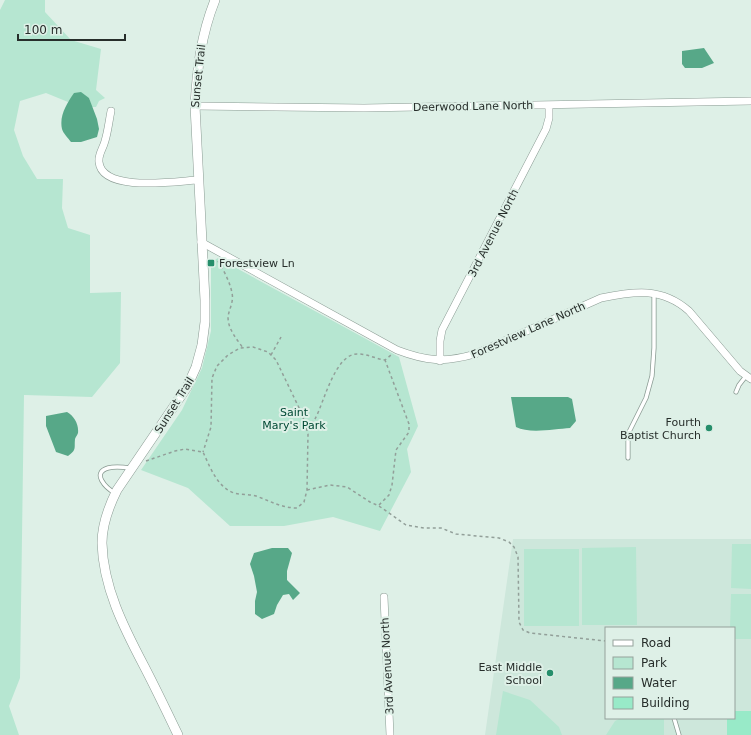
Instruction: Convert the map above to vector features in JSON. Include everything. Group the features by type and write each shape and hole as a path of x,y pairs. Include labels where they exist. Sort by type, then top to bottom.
{"street":[{"name":"Sunset Trail","path":"178,735 129,637 109,586 104,565 102,542 106,518 116,493 187,387 196,367 202,345 205,322 194,106 196,74 201,43 215,0"},
{"name":"Deerwood Lane North","path":"194,106 364,108 751,101"},
{"name":"3rd Avenue North","path":"440,361 440,340 442,330 546,129 549,118 549,105"},
{"path":"111,111 105,141 99,155 100,168 105,174 111,178 126,182 141,183 198,180"},
{"name":"Forestview Lane North","path":"201,242 397,350 415,357 440,361 460,358 474,354 601,298 620,294 654,293 669,297 680,303 689,311 748,377"},
{"name":"3rd Avenue North","path":"384,597 390,735"}],"lane":[{"path":"628,458 628,434 646,398 652,376 654,348 654,293"},
{"path":"736,392 748,377"},
{"path":"116,493 102,483 100,476 102,471 111,467 132,469"},
{"path":"674,719 679,735"}],"path":[{"path":"218,261 227,277 232,293 232,304 228,317 230,329 243,348"},
{"path":"271,355 281,337"},
{"path":"253,347 268,352 271,355 276,360 302,414 308,434 307,490 304,502 298,508 288,508 254,496 235,493 224,488 212,472 203,452 211,427 212,378 217,366 228,355 243,348 253,347"},
{"path":"385,360 397,350"},
{"path":"306,427 315,420 326,391 339,366 348,357 356,353 385,360 410,424 409,432 396,450 392,485 389,495 379,506"},
{"path":"144,462 185,449 203,452"},
{"path":"307,490 330,485 347,487 379,506 406,525 424,528 441,528 456,534 499,538 509,542 514,547 518,557 519,622 523,630 530,633 605,641"}],"shaded area":[{"name":"East Middle School","path":"513,539 751,539 751,735 485,735"}],"green space":[{"path":"5,0 45,0 45,12 71,40 101,49 96,90 105,98 99,101 96,107 92,107 89,98 74,94 68,102 46,93 20,101 14,130 23,156 37,179 63,179 62,208 68,228 90,235 90,293 121,292 120,363 92,397 24,395 20,678 9,706 19,735 0,735 0,10"},
{"name":"Saint Mary's Park","path":"218,258 399,357 418,426 407,449 411,472 380,531 333,517 284,526 230,526 188,488 141,470 182,410 202,368 211,331 211,266 213,261"},
{"path":"732,544 751,544 751,589 731,588"},
{"path":"636,547 637,625 582,625 582,548"},
{"path":"524,549 579,549 579,626 524,626"},
{"path":"731,594 751,594 751,639 735,639 735,627 730,627"},
{"path":"503,691 530,700 559,727 562,735 496,735"},
{"path":"619,719 664,719 664,735 606,735 615,721"}],"water":[{"path":"704,48 714,63 702,68 685,68 682,64 682,51"},
{"path":"81,92 89,98 99,129 97,137 81,142 71,142 64,134 61,124 62,119 66,105 74,93"},
{"path":"511,397 568,397 572,399 576,421 570,428 542,430 521,429 516,427"},
{"path":"67,412 76,421 78,426 74,450 68,456 56,452 46,426 46,416"},
{"path":"272,548 288,548 292,553 287,571 287,580 300,593 293,600 289,594 283,595 274,614 262,619 255,614 257,592 250,564 254,553"}],"building":[{"path":"735,711 751,711 751,735 727,735 727,719 735,719"}],"place":[{"name":"Forestview Ln","path":"211,263"},
{"name":"Fourth Baptist Church","path":"709,428"},
{"name":"East Middle School","path":"550,673"}]}
